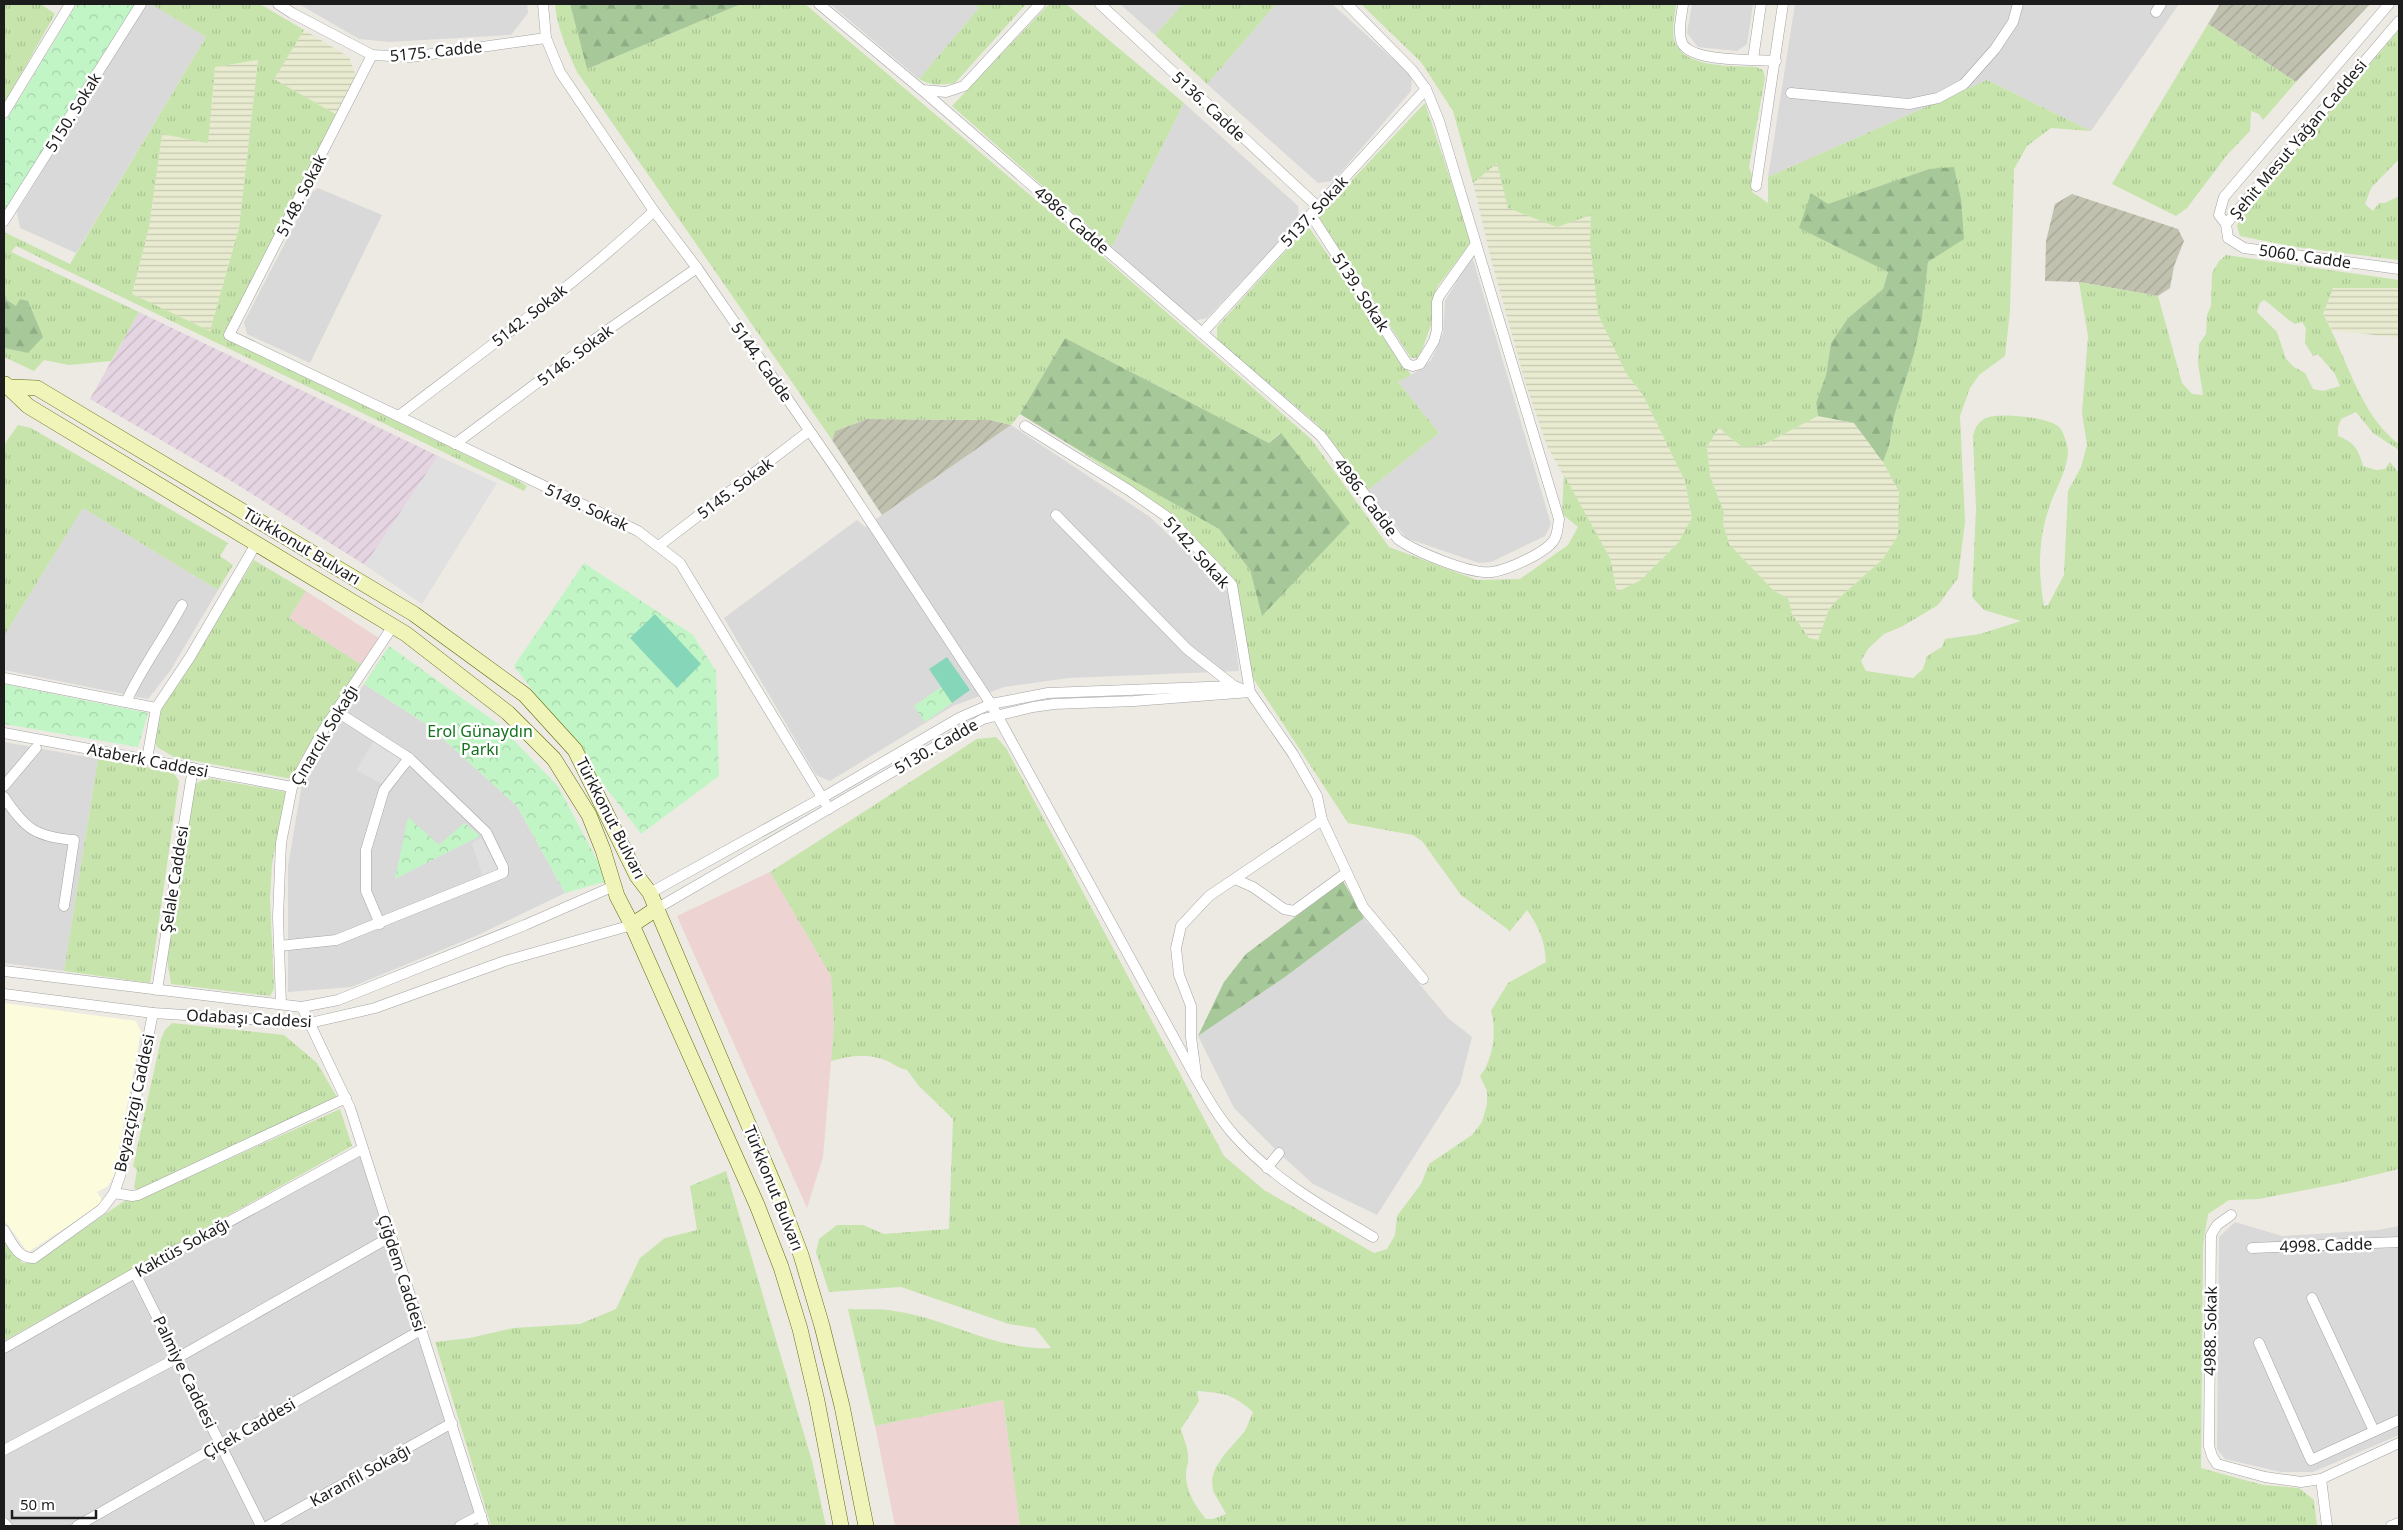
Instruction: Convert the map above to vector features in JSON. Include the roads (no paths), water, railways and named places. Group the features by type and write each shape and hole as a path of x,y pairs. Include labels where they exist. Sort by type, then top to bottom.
{"street":[{"path":"4,113 70,4"},
{"name":"5150. Sokak","path":"4,220 142,4"},
{"name":"5175. Cadde","path":"278,4 300,18 372,55 410,56 546,38"},
{"name":"5144. Cadde","path":"543,4 546,38 560,72 654,211 697,268 809,431 992,704 996,715 1197,1080 1233,1135 1268,1168 1306,1198 1374,1237"},
{"name":"4986. Cadde","path":"819,4 922,90 1321,436 1398,539 1411,549 1475,571 1492,572 1537,555 1555,539 1559,519 1439,121 1426,89 1412,70 1347,4"},
{"path":"922,90 946,92 964,86 1040,4"},
{"name":"5136. Cadde","path":"1100,4 1318,207"},
{"path":"1683,4 1680,32 1682,43 1688,50 1705,56 1776,60"},
{"path":"1753,59 1761,4"},
{"path":"1756,186 1784,4"},
{"path":"1791,93 1909,104 1938,98 1964,84 1995,49 2013,22 2018,4"},
{"name":"Şehit Mesut Yağan Caddesi","path":"2389,4 2224,197 2219,215 2226,224 2399,21"},
{"name":"5148. Sokak","path":"229,335 372,55"},
{"name":"5137. Sokak","path":"1202,332 1426,89"},
{"name":"5142. Sokak","path":"400,416 552,299 617,245 654,211"},
{"name":"5139. Sokak","path":"1311,215 1407,364 1413,366 1420,364 1434,341 1437,330 1439,296 1476,244"},
{"name":"5060. Cadde","path":"2226,224 2228,238 2244,248 2399,269"},
{"name":"5146. Sokak","path":"455,444 609,328 697,268"},
{"name":"5149. Sokak","path":"229,335 638,531 660,545 680,562 829,809"},
{"name":"Türkkonut Bulvarı","path":"6,389 37,388 414,614 525,695 575,750 637,876 650,892 778,1194 818,1312 840,1398 866,1526"},
{"name":"Türkkonut Bulvarı","path":"6,389 28,406 393,626 508,713 554,759 589,815 621,906 632,924 757,1205 781,1267 800,1329 815,1392 841,1526"},
{"name":"5142. Sokak","path":"1025,426 1130,491 1170,519 1232,585 1250,692"},
{"name":"5145. Sokak","path":"660,545 809,431"},
{"path":"1056,515 1187,648 1234,686 1250,692 1293,754 1317,796 1322,820 1363,907 1423,979"},
{"path":"147,759 156,708 190,658 256,544"},
{"path":"126,702 134,684 159,647 182,605"},
{"name":"Çınarcık Sokağı","path":"281,1004 279,946 281,843 292,787 336,711 393,626"},
{"path":"4,678 156,708"},
{"name":"5130. Cadde","path":"650,892 822,798 959,718 992,704 1048,693 1234,686"},
{"name":"5130. Cadde","path":"656,909 969,726 996,715 1054,704 1134,702 1250,692"},
{"path":"279,946 336,940 503,874 503,867 486,832 409,758 336,711"},
{"name":"Ataberk Caddesi","path":"4,733 292,787"},
{"path":"4,786 36,748"},
{"path":"380,924 366,891 366,850 384,790 409,758"},
{"name":"Şelale Caddesi","path":"157,990 177,857 193,768"},
{"path":"4,797 23,823 48,838 74,840 64,906"},
{"path":"1197,1080 1191,1037 1191,1006 1179,975 1176,948 1181,926 1209,896 1322,820"},
{"path":"1235,879 1253,887 1284,909 1294,911 1346,873"},
{"path":"614,886 637,876"},
{"name":"Odabaşı Caddesi","path":"4,971 302,1007 338,1000 516,929 614,886"},
{"path":"632,924 656,909"},
{"name":"Odabaşı Caddesi","path":"4,994 153,1013 310,1023 375,1008 505,960 632,924"},
{"name":"Çiğdem Caddesi","path":"302,1007 346,1098 484,1526"},
{"name":"Beyazçizgi Caddesi","path":"4,1230 19,1254 27,1259 34,1258 102,1209 114,1192 121,1174 153,1013"},
{"path":"114,1192 132,1196 138,1195 346,1098"},
{"name":"Kaktüs Sokağı","path":"4,1348 135,1273 362,1149"},
{"path":"1268,1168 1279,1153"},
{"name":"4988. Sokak","path":"2231,1215 2217,1225 2211,1235 2209,1446 2212,1456 2217,1464 2265,1477 2301,1482 2321,1479"},
{"path":"4,1450 179,1357 390,1237"},
{"name":"4998. Cadde","path":"2252,1248 2399,1242"},
{"name":"Palmiye Caddesi","path":"135,1273 179,1357 261,1526"},
{"path":"2312,1298 2374,1432"},
{"name":"Çiçek Caddesi","path":"77,1526 421,1330"},
{"path":"2259,1343 2311,1460 2399,1420"},
{"name":"Karanfil Sokağı","path":"268,1526 452,1424"},
{"path":"2328,1526 2321,1479 2399,1444"},
{"path":"460,1526 481,1515"},
{"path":"2391,1526 2399,1522"}],"park label":[{"name":"Erol Günaydın Parkı","path":"480,740"}]}
